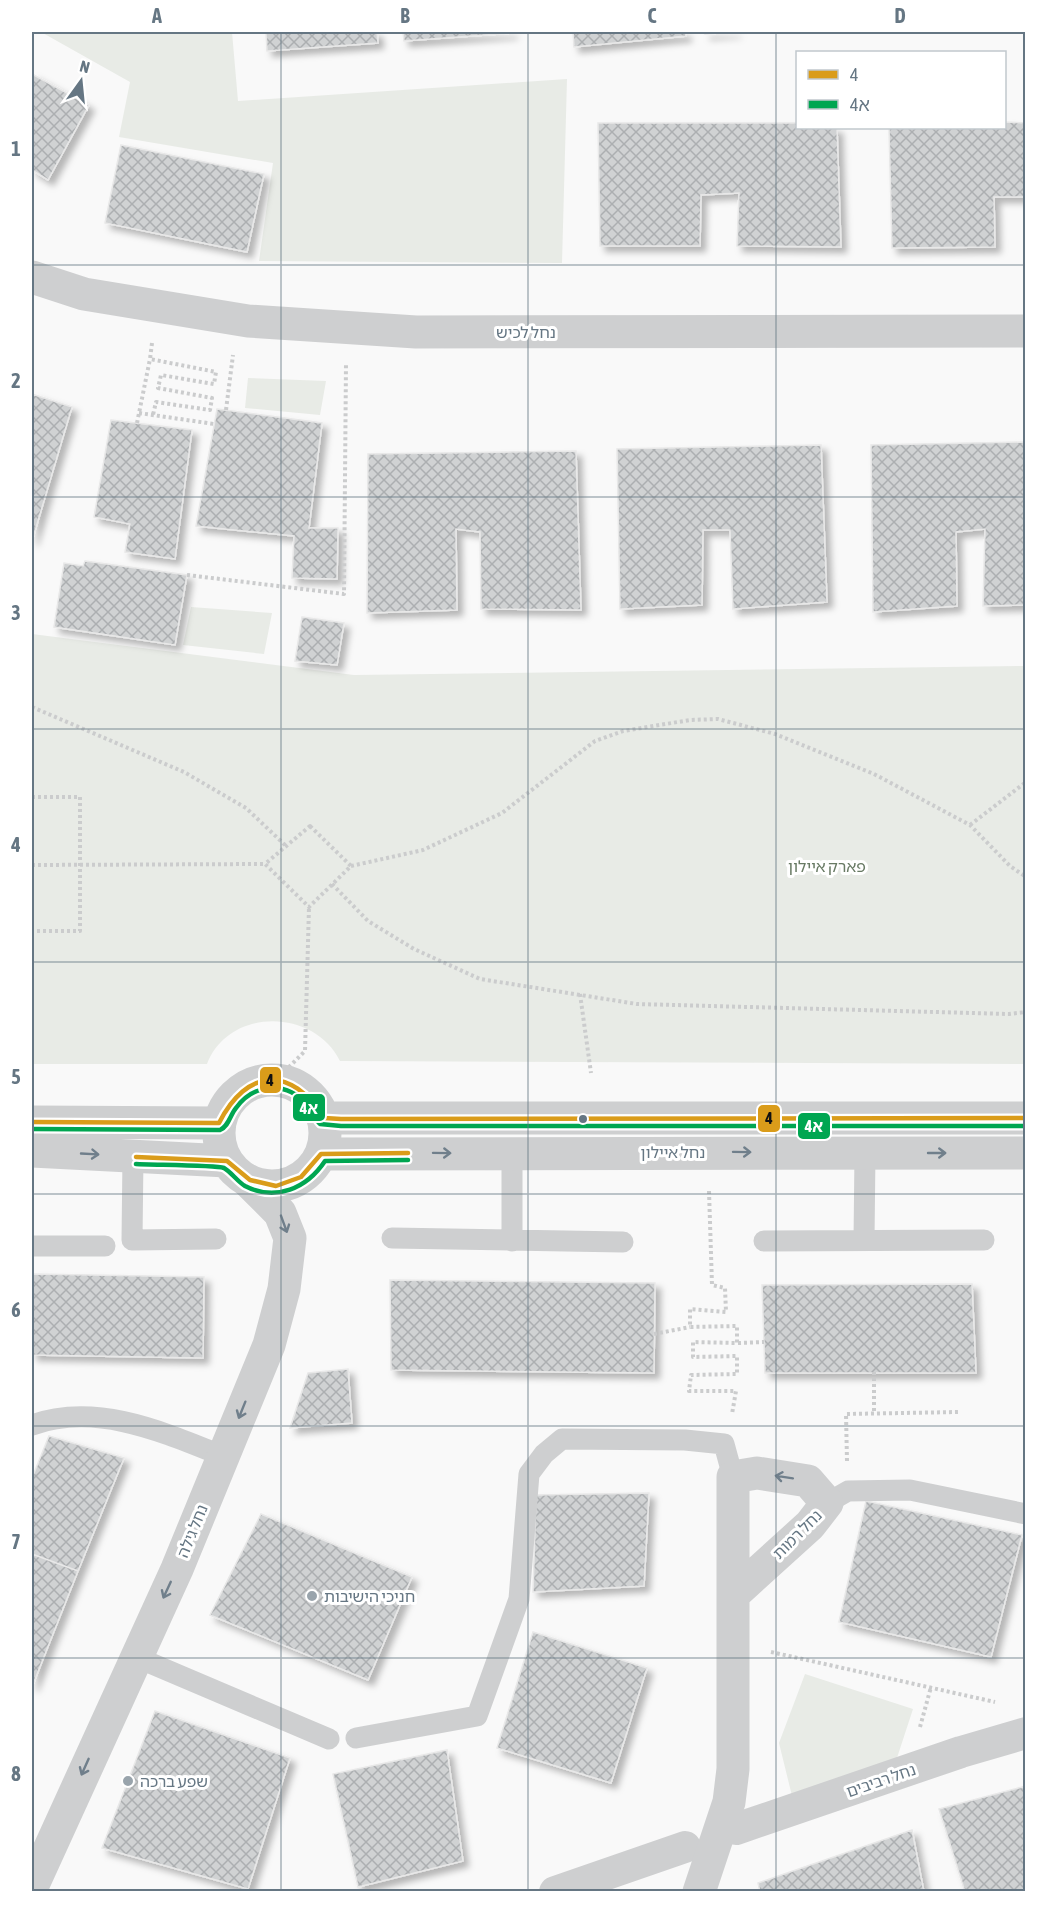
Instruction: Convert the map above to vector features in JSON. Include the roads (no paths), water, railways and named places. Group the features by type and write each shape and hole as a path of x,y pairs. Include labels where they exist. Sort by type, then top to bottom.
{"street":[{"name":"נחל לכיש","path":"32,277 84,294 237,319 416,332 1026,331"},
{"path":"32,1151 133,1156 237,1170 275,1186 290,1183 305,1175 321,1154 326,1134 324,1118 309,1094 296,1085 276,1080 262,1080 235,1094 226,1104 218,1132 237,1170"},
{"name":"נחל איילון","path":"324,1118 1026,1118"},
{"path":"32,1122 219,1123"},
{"name":"נחל איילון","path":"321,1154 1026,1153"},
{"name":"נחל גילה","path":"36,1873 177,1569 269,1345 284,1289 290,1238 280,1213 237,1170"},
{"name":"נחל רמות","path":"733,1477 757,1473 808,1481 838,1497 734,1594"},
{"path":"699,1892 729,1802 733,1769 731,1643 734,1594 733,1477"},
{"name":"נחל רביבים","path":"736,1829 961,1752 1026,1733"},
{"path":"555,1892 685,1847"}],"lane":[{"path":"864,1240 865,1153"},
{"path":"512,1154 512,1240"},
{"path":"133,1156 132,1240 216,1239"},
{"path":"392,1238 623,1242"},
{"path":"764,1241 984,1239"},
{"path":"32,1246 105,1246"},
{"path":"32,1425 52,1418 87,1416 140,1426 223,1456"},
{"path":"356,1738 477,1716 519,1599 529,1474 544,1454 562,1439 685,1440 724,1444 733,1477"},
{"path":"838,1497 910,1490 1026,1514"},
{"path":"136,1657 329,1739"}],"place":[{"name":"חניכי הישיבות","path":"312,1596"},
{"name":"שפע ברכה","path":"128,1781"}],"park label":[{"name":"פארק איילון","path":"827,866"}]}
